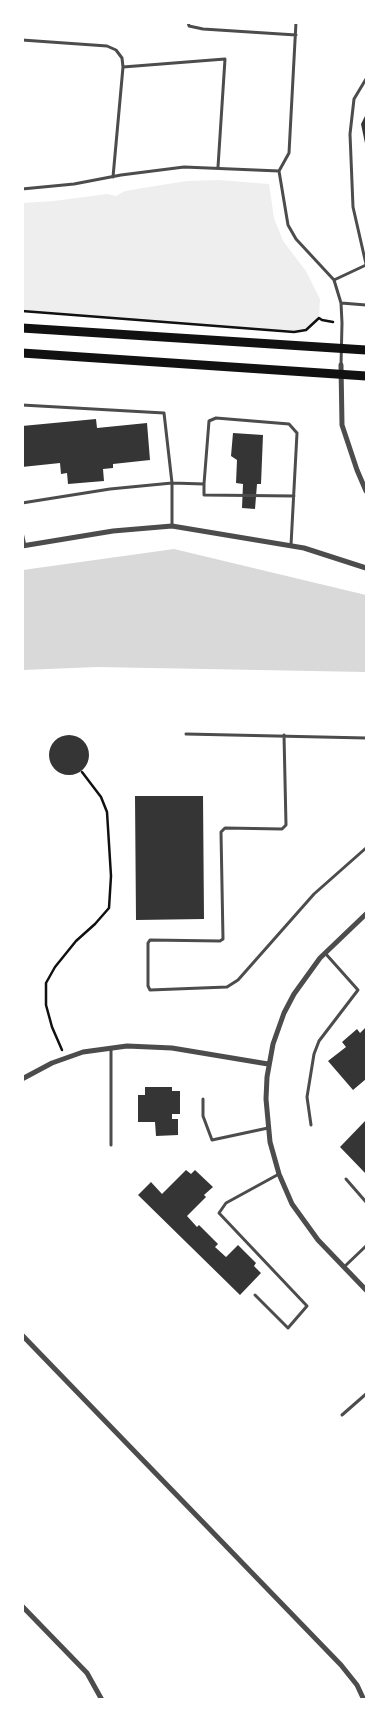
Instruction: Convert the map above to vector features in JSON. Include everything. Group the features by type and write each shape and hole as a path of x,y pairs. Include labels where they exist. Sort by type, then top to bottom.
{"main road":[{"path":"22,328 366,350"},
{"path":"22,353 341,370 366,376"}],"street":[{"path":"341,370 342,425 366,491"},
{"path":"24,546 113,531 172,526 304,548 366,568"},
{"path":"366,914 325,953 306,975 284,1013 268,1064 266,1098 270,1142 279,1174 292,1204 318,1240 366,1290"},
{"path":"22,1079 65,1058 111,1047 164,1047 268,1064"},
{"path":"22,1335 341,1665 357,1685 364,1700"},
{"path":"22,1606 86,1673 102,1700"}],"lane":[{"path":"188,22 189,26 203,29 296,35"},
{"path":"296,22 289,153 279,171 288,225 296,239 334,280 341,303 341,370"},
{"path":"22,40 107,46 116,50 122,58 123,67 113,177"},
{"path":"123,67 225,59 218,167"},
{"path":"334,280 366,265 353,207 350,134 354,100 366,79"},
{"path":"22,189 74,184 184,167 279,171"},
{"path":"341,303 366,305"},
{"path":"22,405 164,413 172,483 172,526"},
{"path":"291,546 294,496 297,433 289,424 216,418 209,421 204,495 294,496"},
{"path":"22,503 110,489 172,483 204,484"},
{"path":"22,532 24,546"},
{"path":"186,734 366,738"},
{"path":"284,736 286,825 282,829 225,828 220,832 223,939 220,941 150,940 148,943 148,986 150,990 227,987 238,980 314,894 366,848"},
{"path":"311,1125 307,1097 314,1054 319,1040 358,990 325,953"},
{"path":"111,1047 111,1145"},
{"path":"203,1099 204,1116 212,1140 268,1128"},
{"path":"255,1295 288,1328 307,1306 219,1214 226,1203 279,1174"},
{"path":"346,1179 366,1202"},
{"path":"344,1267 366,1246"},
{"path":"342,1415 366,1394"}],"path":[{"path":"22,312 294,332 306,330 319,318 342,323"},
{"path":"65,1058 52,1027 46,1005 46,983 55,967 76,941 109,908 111,876 107,812 101,798 82,772"}],"shaded area":[{"path":"219,180 269,184 274,218 283,241 306,271 320,299 319,318 306,330 294,332 23,311 22,203 107,194 116,196 125,191 187,181"},
{"path":"174,549 366,595 366,672 97,667 23,670 23,570"}],"building":[{"path":"366,114 366,148 361,124"},
{"path":"96,419 97,428 147,423 150,460 113,464 113,468 103,469 104,481 68,484 67,473 61,474 60,463 22,467 22,426"},
{"path":"233,433 263,435 261,484 257,484 255,509 242,508 243,484 236,483 237,460 231,456"},
{"path":"65,735 73,735 80,738 86,744 89,755 86,766 80,772 73,775 65,775 58,772 52,766 49,759 49,751 52,744 58,738"},
{"path":"135,796 203,796 204,919 136,920"},
{"path":"366,1027 366,1079 353,1090 328,1061 346,1047 342,1042 357,1029 360,1033"},
{"path":"145,1087 172,1087 172,1091 180,1091 180,1114 172,1114 172,1119 178,1119 178,1135 156,1136 155,1122 138,1122 138,1095 145,1095"},
{"path":"366,1120 366,1174 340,1147"},
{"path":"186,1170 191,1174 195,1170 213,1187 187,1216 218,1244 215,1247 226,1257 238,1245 256,1263 254,1266 261,1273 240,1295 138,1195 151,1182 162,1194"}]}
